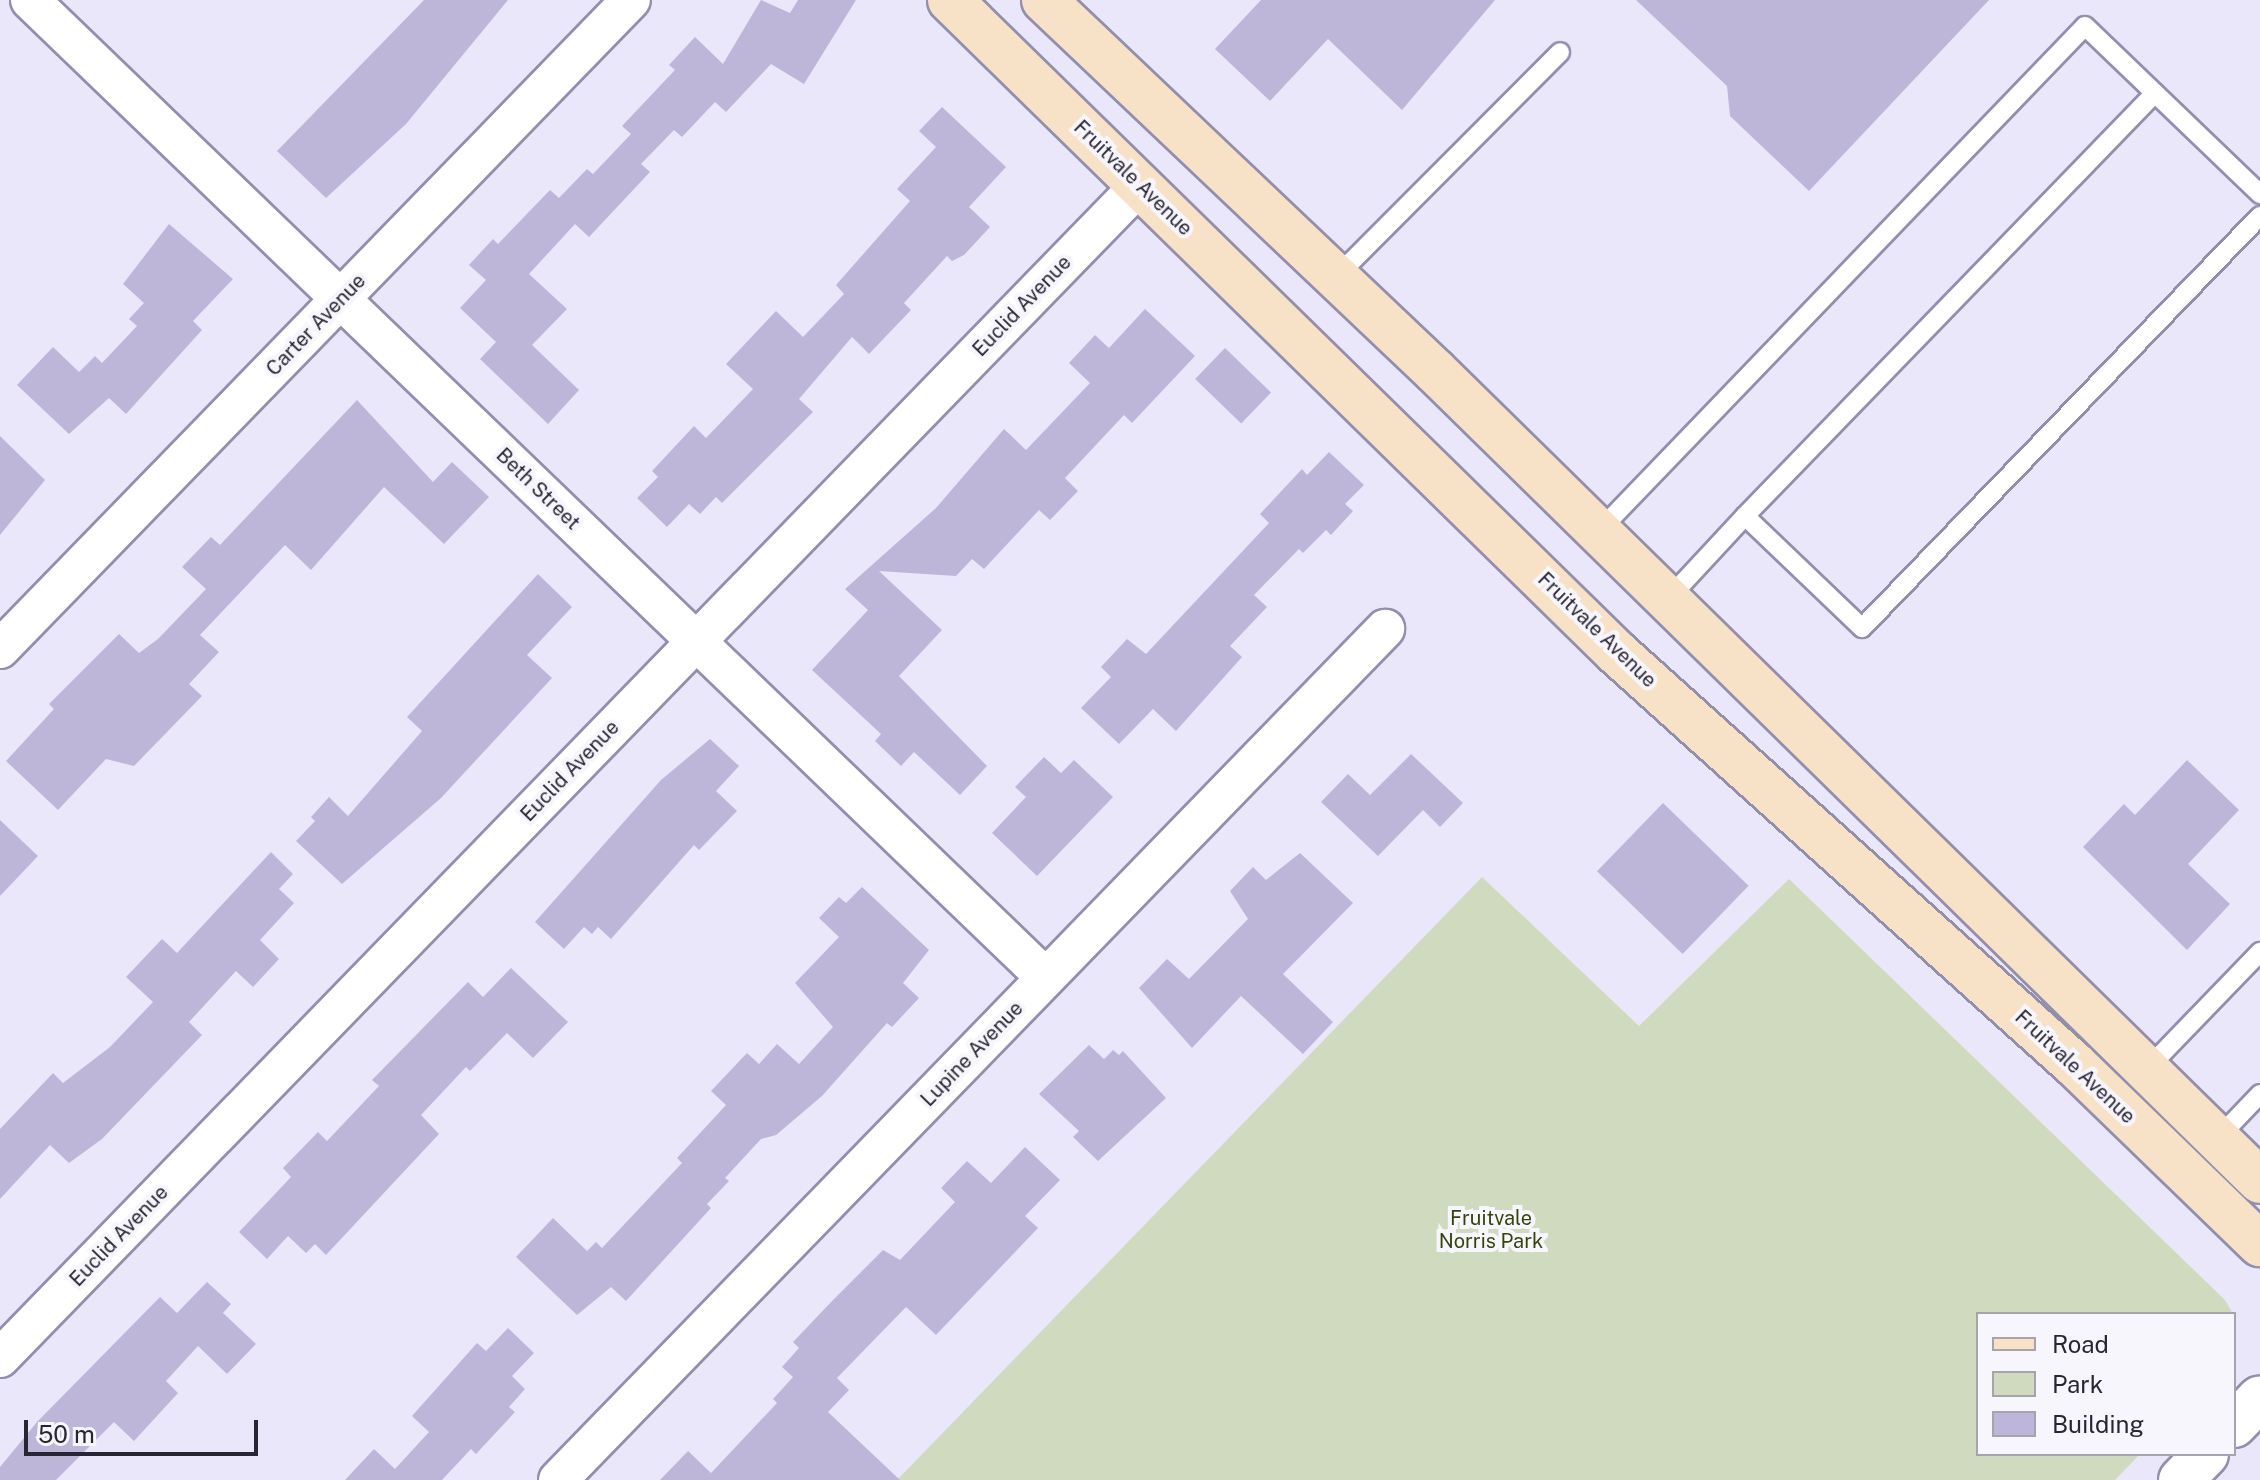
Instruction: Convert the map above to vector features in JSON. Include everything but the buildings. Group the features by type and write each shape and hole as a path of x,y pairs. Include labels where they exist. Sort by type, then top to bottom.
{"main road":[{"path":"1044,0 1337,276 2260,1181"},
{"name":"Fruitvale Avenue","path":"964,5 1140,185 1617,653 2074,1064 2260,1244"},
{"path":"1742,765 1787,716"}],"street":[{"name":"Beth Street","path":"30,0 1046,978"},
{"name":"Carter Avenue","path":"0,649 631,0"},
{"name":"Euclid Avenue","path":"0,1358 1140,185"},
{"name":"Lupine Avenue","path":"558,1480 1385,629"},
{"path":"2236,1423 2260,1398"},
{"path":"2181,1480 2204,1456"}],"lane":[{"path":"1598,532 2085,26 2260,194"},
{"path":"1337,276 1560,52"},
{"path":"1667,600 2155,93"},
{"path":"1745,516 1862,628 2260,216"},
{"path":"2147,1069 2260,952"},
{"path":"2218,1138 2260,1094"}],"green space":[{"name":"Fruitvale Norris Park","path":"1482,877 1639,1026 1789,879 2225,1300 2232,1312 1976,1312 1976,1456 2138,1456 2115,1480 897,1480"}]}
